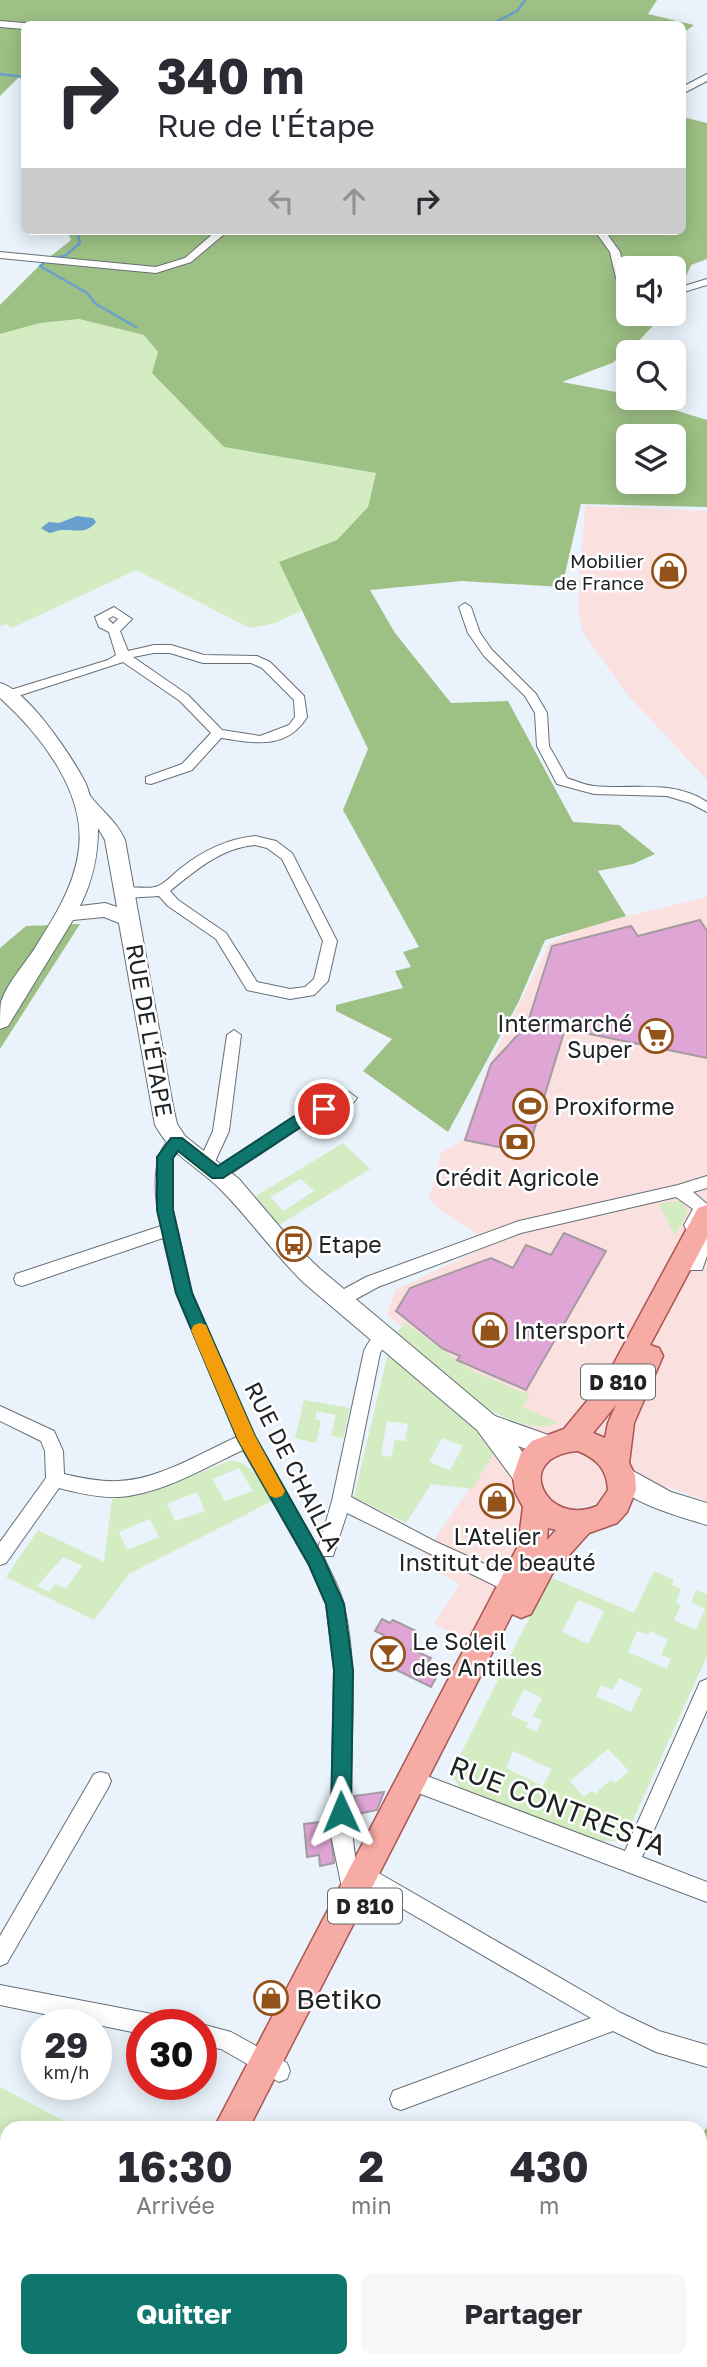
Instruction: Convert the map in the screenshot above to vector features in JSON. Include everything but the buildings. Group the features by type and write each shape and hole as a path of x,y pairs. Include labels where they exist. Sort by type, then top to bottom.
{"main road":[{"path":"576,1439 607,1413 626,1385 655,1330 658,1308 704,1212"},
{"path":"619,1479 594,1443 576,1439 545,1446 535,1453 525,1475 530,1496 549,1515 573,1522 606,1514 619,1479 621,1423 638,1378 702,1255"},
{"path":"419,1783 523,1575 532,1547 537,1505"},
{"path":"480,1683 542,1565 573,1522"},
{"name":"D 810","path":"253,2121 272,2067 419,1783 480,1683 485,1655 523,1575 573,1522"},
{"path":"236,2121 272,2067"}],"street":[{"path":"0,24 21,26"},
{"path":"686,89 707,76"},
{"path":"0,255 156,270 191,259 202,244 217,235"},
{"path":"603,235 616,256"},
{"path":"686,288 707,282"},
{"path":"466,607 474,634 488,653 530,694 541,713 543,746 562,781 590,790 667,790 698,800 707,808"},
{"path":"0,1021 67,914 79,890 90,852 86,802 63,758 4,692 112,663 123,656 154,649 172,649 203,659 253,659 266,665 300,699 301,717 294,728 261,740 218,733 184,698 123,656 114,630"},
{"path":"151,780 187,767 218,733"},
{"name":"RUE DE L'ÉTAPE","path":"86,802 110,829 126,893 166,1125 177,1142 230,1185 288,1253 486,1423"},
{"path":"126,893 162,891 205,856 218,849 258,841 279,848 287,856 330,942 321,981 309,991 290,994 252,986 221,936 173,904 162,891"},
{"path":"67,914 105,910 130,919"},
{"path":"212,1169 221,1131 234,1035"},
{"path":"212,1169 299,1121 349,1098"},
{"name":"RUE DE CHAILLA","path":"177,1142 165,1157 165,1210 184,1293 247,1440 316,1561 335,1604 343,1670 341,1835 349,1881 365,1887"},
{"path":"341,1299 372,1282 519,1227 706,1184"},
{"path":"678,1191 695,1201 704,1212"},
{"path":"22,1279 169,1230"},
{"path":"702,1255 707,1231"},
{"path":"327,1550 341,1501 372,1351 383,1337"},
{"path":"0,1413 48,1436 54,1451 55,1480 0,1558"},
{"path":"486,1423 545,1446"},
{"path":"486,1423 525,1475"},
{"path":"55,1480 83,1486 122,1489 148,1482 247,1440"},
{"path":"619,1479 664,1501 707,1514"},
{"path":"341,1501 431,1547 523,1575"},
{"path":"629,1864 707,1688"},
{"path":"0,1956 101,1781"},
{"name":"RUE CONTRESTA","path":"419,1783 707,1892"},
{"path":"365,1887 656,2041 707,2056"},
{"path":"0,1995 126,2020"},
{"path":"401,2099 614,2020"},
{"path":"217,2038 272,2067"}],"shaded area":[{"path":"585,506 707,511 707,780 626,693 583,632 578,609"},
{"path":"707,897 707,1501 668,1487 539,1517 470,1642 434,1624 460,1584 419,1562 497,1448 525,1419 387,1315 395,1290 483,1248 473,1231 439,1209 429,1198 441,1153 463,1140 487,1069 549,944 578,928"}],"green space":[{"path":"0,0 657,0 648,14 677,21 21,21 21,75 0,96"},
{"path":"686,23 694,25 686,31"},
{"path":"686,118 707,123 707,259 691,265 686,276 686,256 616,256 616,326 653,326 640,340 616,340 616,360 612,363 562,382 616,392 616,410 674,410 707,420 707,507 581,504 562,587 462,581 370,590 395,633 451,703 508,701 573,822 619,825 655,854 633,864 598,871 626,916 545,940 518,1003 448,1132 363,1071 392,1039 336,1011 336,1005 403,988 395,971 411,967 403,952 419,947 343,810 368,749 279,562 337,540 368,507 376,473 224,447 152,373 158,352 144,335 79,319 40,323 0,334 0,305 42,263 71,240 69,235 686,235"},
{"path":"79,319 145,335 224,447 376,473 368,507 337,540 280,562 302,610 276,623 250,628 136,570 12,628 6,624 0,626 0,334 40,323"},
{"path":"80,924 0,1049 0,948 26,926"},
{"path":"343,1143 370,1169 279,1225 256,1196","holes":["301,1179 314,1191 284,1211 270,1197"]},
{"path":"679,1201 688,1211 675,1236 659,1204"},
{"path":"405,1323 474,1372 530,1395 523,1407 558,1423 537,1426 515,1422 471,1398 396,1333"},
{"path":"388,1353 483,1433 497,1448 472,1489 431,1484 406,1523 354,1497","holes":["387,1421 408,1424 405,1441 395,1440 391,1457 381,1455","442,1438 463,1446 450,1470 429,1462"]},
{"path":"304,1400 350,1408 343,1438 331,1436 336,1415 317,1411 315,1419 321,1421 316,1443 295,1438"},
{"path":"229,1461 237,1461 255,1474 272,1501 129,1574 94,1620 6,1577 38,1530 104,1562 112,1499 149,1493","holes":["239,1468 253,1491 225,1501 212,1479","197,1492 205,1511 175,1521 167,1504","150,1519 159,1537 127,1550 119,1532","63,1557 82,1566 66,1589 56,1584 49,1592 37,1586"]},
{"path":"654,1571 674,1580 672,1585 681,1589 676,1602 681,1605 674,1620 696,1630 705,1609 691,1602 696,1591 683,1586 707,1594 707,1656 627,1833 616,1841 601,1841 461,1791 453,1776 453,1769 550,1577 634,1613","holes":["578,1600 604,1611 588,1644 562,1632","637,1631 648,1635 650,1631 668,1639 661,1655 671,1659 667,1669 628,1652","619,1678 642,1689 631,1712 596,1696 601,1685 612,1690","524,1689 542,1698 533,1716 542,1720 537,1732 526,1727 528,1723 511,1715","608,1749 629,1771 615,1783 611,1780 595,1794 592,1791 584,1797 570,1781","513,1751 552,1769 543,1786 506,1768"]},
{"path":"0,2087 21,2100 64,2121 0,2121"}],"water":[{"path":"77,516 93,518 96,522 88,529 80,530 49,533 41,528 49,522 59,523"}],"waterway":[{"path":"498,21 517,11 525,0"},
{"path":"0,74 21,77"},
{"path":"50,258 65,256 80,243 78,235"},
{"path":"43,264 40,266 87,293 96,304 136,327"}],"slow traffic":[{"path":"200,1330 247,1440 276,1491"}],"place":[{"name":"Mobilier de France","path":"669,571"},
{"name":"Intermarché Super","path":"656,1036"},
{"name":"Proxiforme","path":"530,1106"},
{"name":"Crédit Agricole","path":"517,1142"},
{"name":"Etape","path":"294,1244"},
{"name":"Intersport","path":"490,1330"},
{"name":"L'Atelier Institut de beauté","path":"497,1501"},
{"name":"Le Soleil des Antilles","path":"388,1654"},
{"name":"Betiko","path":"271,1998"}],"route":[{"path":"324,1109 299,1121 218,1174 177,1142 165,1157 165,1210 184,1293 247,1440 316,1561 335,1604 343,1670 341,1812"}]}
